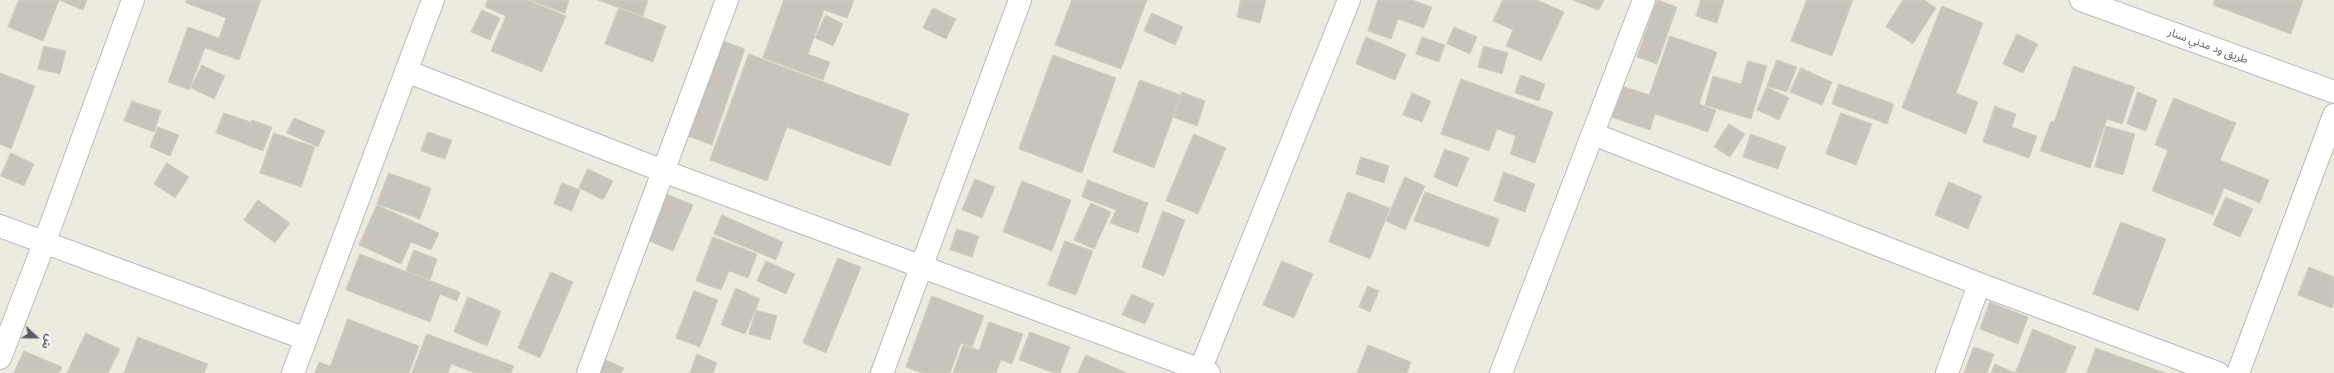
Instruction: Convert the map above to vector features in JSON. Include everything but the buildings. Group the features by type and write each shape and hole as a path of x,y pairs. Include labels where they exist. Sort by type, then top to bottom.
{"street":[{"path":"0,358 45,241 133,0"},
{"path":"293,373 433,0"},
{"path":"588,373 727,0"},
{"path":"882,373 1020,0"},
{"path":"406,71 663,171 922,265 1203,372 1349,0"},
{"path":"1501,373 1644,0"},
{"name":"طريق ود مدني سنار","path":"2089,1 2334,92"},
{"path":"2238,373 2334,115"},
{"path":"1593,134 1979,284 2218,373"},
{"path":"0,226 45,241 306,339"},
{"path":"1947,373 1979,284"}]}
